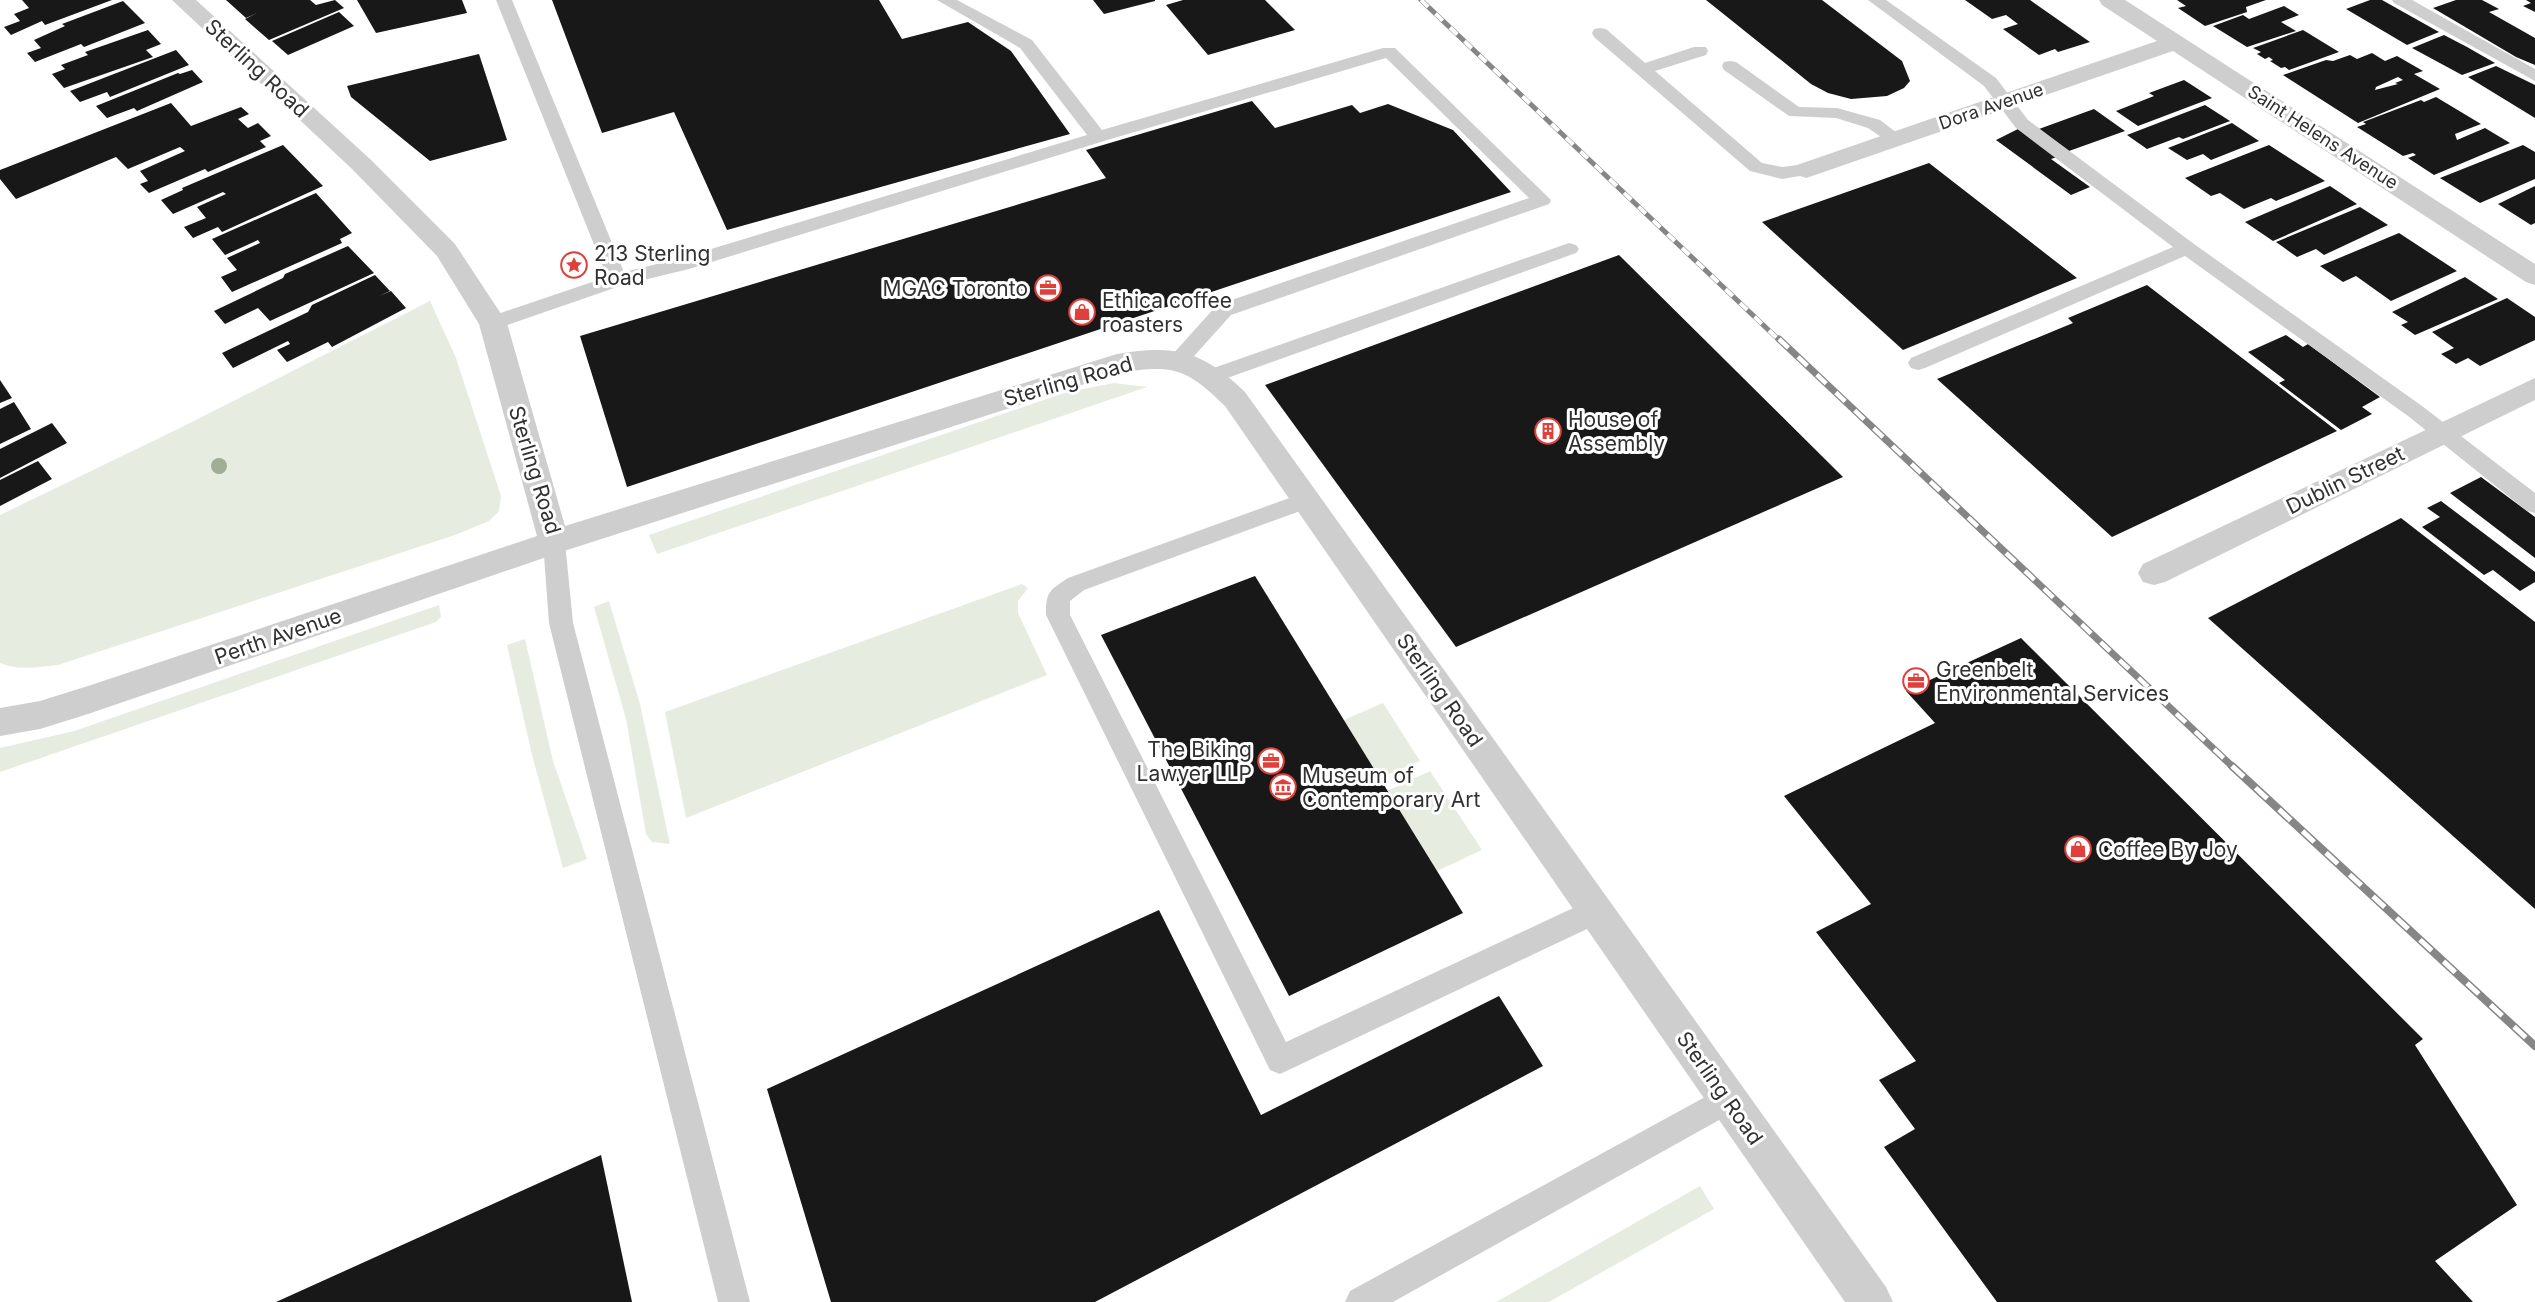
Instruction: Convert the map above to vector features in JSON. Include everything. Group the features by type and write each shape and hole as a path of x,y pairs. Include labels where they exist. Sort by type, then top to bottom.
{"street":[{"name":"Sterling Road","path":"183,0 361,164 446,250 494,323 554,542 1117,364 1154,358 1179,360 1212,376 1235,399 1871,1302"},
{"name":"Saint Helens Avenue","path":"2110,0 2535,276"},
{"name":"Dora Avenue","path":"1806,170 2176,42"},
{"name":"Dublin Street","path":"2154,573 2535,388"},
{"name":"Perth Avenue","path":"0,722 40,714 88,700 554,542"}],"lane":[{"path":"504,0 618,280"},
{"path":"945,0 1026,44 1098,137"},
{"path":"1876,0 1990,82 2022,124 2187,248 2442,433 2535,505"},
{"path":"2400,0 2535,76"},
{"path":"1600,33 1645,69 1756,167 1782,173 1806,170"},
{"path":"1645,69 1700,51"},
{"path":"494,323 618,280 682,264 1098,137 1389,52 1542,200 1224,310 1179,360"},
{"path":"1730,66 1795,112 1837,112 1874,124 1896,140"},
{"path":"1918,363 2187,248"},
{"path":"1212,376 1569,249"},
{"path":"1306,500 1076,584 1058,597 1058,615 1280,1060 1596,911"},
{"path":"554,542 561,623 734,1302"},
{"path":"1361,1302 1727,1100"}],"shaded area":[{"path":"430,301 456,358 501,496 499,511 489,521 455,535 58,665 21,668 0,663 0,515 184,426"},
{"path":"1114,383 1147,387 657,554 649,535 1067,392"},
{"path":"1022,584 1028,588 1018,601 1018,613 1047,675 686,818 665,712"},
{"path":"609,601 640,704 670,844 652,842 646,834 626,719 594,607"},
{"path":"439,605 441,617 436,622 0,772 0,748 74,731"},
{"path":"525,639 553,761 587,859 563,868 532,755 507,645"},
{"path":"1383,703 1420,761 1380,778 1344,720"},
{"path":"1430,771 1482,850 1437,871 1387,791"},
{"path":"1700,1186 1714,1209 1549,1302 1496,1302"}],"building":[{"path":"22,0 112,0 45,25 42,21 11,35 4,27 20,21 14,14 29,8"},
{"path":"226,0 310,0 316,5 335,0 344,8 269,40 245,19 257,13 246,18"},
{"path":"357,0 462,0 467,13 376,33"},
{"path":"552,0 879,0 902,39 968,22 1011,51 1070,134 727,230 674,112 602,133"},
{"path":"1093,0 1155,0 1155,1 1104,14"},
{"path":"1183,0 1265,0 1295,30 1208,55 1166,5"},
{"path":"1706,0 1822,0 1902,61 1910,81 1904,88 1887,96 1851,99 1828,93 1811,84"},
{"path":"1965,0 2030,0 2090,42 2058,52 2055,49 2039,55 2003,29 2018,24 2006,15 1992,19"},
{"path":"2177,0 2266,0 2246,7 2247,12 2205,26 2178,8 2186,6"},
{"path":"2370,0 2382,0 2439,32 2407,45 2346,9"},
{"path":"2456,0 2482,0 2499,9 2489,12 2535,38 2535,65 2516,57 2433,8"},
{"path":"2526,0 2535,0 2535,12 2523,6 2531,3"},
{"path":"123,1 145,23 84,47 81,44 35,62 27,53 41,48 34,40 65,26 62,24"},
{"path":"2284,6 2299,15 2281,22 2296,31 2247,47 2213,26 2243,15 2249,19"},
{"path":"339,12 354,26 288,55 272,41"},
{"path":"148,30 161,44 146,50 153,57 64,88 52,74 65,69 61,65 88,55 85,52"},
{"path":"2303,30 2339,52 2289,70 2270,61 2273,60 2269,57 2265,59 2257,54 2261,52 2253,48"},
{"path":"2444,35 2495,63 2462,75 2412,48"},
{"path":"176,50 189,65 110,97 107,92 80,102 70,91"},
{"path":"2372,53 2385,61 2397,56 2423,71 2414,74 2440,89 2358,123 2283,75 2326,60 2333,61 2350,55 2357,59","holes":["2398,77 2403,80 2395,83 2398,84 2375,90 2376,87"]},
{"path":"479,54 507,140 430,161 351,97 347,86"},
{"path":"2496,66 2535,85 2535,118 2468,77"},
{"path":"192,70 203,82 137,111 134,108 107,118 96,106 178,73"},
{"path":"2184,80 2212,98 2138,126 2116,111 2154,96 2149,93"},
{"path":"2436,97 2481,124 2455,134 2457,140 2485,128 2510,143 2434,175 2408,158 2416,155 2413,153 2403,156 2357,127 2366,124 2363,122 2421,100 2424,102"},
{"path":"1252,101 1275,128 1352,105 1360,113 1388,104 1453,130 1511,192 627,487 580,336 1106,178 1086,150"},
{"path":"171,103 191,126 241,107 249,114 238,119 248,128 258,123 271,136 260,141 266,147 208,172 205,169 149,193 140,184 148,181 140,171 185,151 180,147 128,169 116,157 16,199 0,179 0,170"},
{"path":"2205,105 2230,121 2183,139 2179,137 2147,149 2127,135"},
{"path":"2094,109 2125,131 2069,151 2039,129"},
{"path":"2232,123 2259,141 2211,160 2203,154 2187,160 2168,148"},
{"path":"2018,129 2057,157 2051,159 2090,187 2071,195 1996,140"},
{"path":"283,145 323,186 222,232 218,227 193,238 184,227 206,218 197,207 226,194 223,192 173,214 161,200 183,190 182,188"},
{"path":"2269,145 2325,181 2276,201 2271,198 2244,209 2220,193 2211,196 2185,178"},
{"path":"2523,145 2535,152 2535,179 2480,203 2440,178"},
{"path":"1929,163 2077,278 1903,350 1762,222"},
{"path":"2330,186 2357,204 2273,241 2245,222"},
{"path":"2535,186 2535,223 2531,225 2498,204"},
{"path":"316,193 352,233 340,239 342,243 232,292 221,277 237,270 227,258 260,243 258,240 225,255 212,239"},
{"path":"2360,207 2388,225 2324,255 2316,249 2297,257 2276,242"},
{"path":"2399,233 2457,271 2391,301 2356,276 2343,282 2320,266"},
{"path":"348,246 374,273 270,321 258,308 225,324 214,311 283,278 285,274"},
{"name":"House of Assembly","path":"1619,255 1843,477 1456,647 1265,385"},
{"path":"375,275 390,291 379,296 391,291 406,308 332,347 328,342 287,362 277,350 290,344 288,341 233,368 222,353 308,312 312,305"},
{"path":"2465,277 2498,299 2415,335 2401,325 2408,322 2392,312"},
{"path":"2147,285 2337,431 2112,537 1937,379 2073,323 2068,318"},
{"path":"2507,298 2535,317 2535,340 2480,366 2468,358 2456,364 2441,354 2454,348 2432,332"},
{"path":"2286,335 2303,347 2308,344 2380,397 2362,407 2372,414 2341,430 2279,383 2285,380 2248,352"},
{"path":"0,380 12,398 0,403"},
{"path":"14,402 31,429 0,444 0,409"},
{"path":"52,423 67,443 0,478 0,449"},
{"path":"38,461 52,479 0,506 0,480"},
{"path":"2481,477 2535,517 2535,558 2450,493"},
{"path":"2441,501 2535,572 2535,582 2520,591 2493,570 2484,575 2422,527 2440,517 2427,508"},
{"path":"2401,518 2535,622 2535,909 2208,618"},
{"name":"Museum of Contemporary Art","path":"1255,576 1463,913 1289,996 1101,635"},
{"path":"2021,638 2423,1039 2415,1045 2517,1205 2435,1261 2473,1302 1997,1302 1884,1147 1915,1129 1879,1080 1916,1061 1816,932 1871,904 1784,796 1935,723 1906,691"},
{"path":"1159,910 1261,1115 1499,996 1543,1066 1095,1302 831,1302 767,1089"},
{"path":"601,1155 632,1302 276,1302"}],"railway":[{"path":"1421,0 1780,341"},
{"path":"1779,339 2234,768"},
{"path":"2232,766 2535,1046"}],"place":[{"name":"213 Sterling Road","path":"574,265"},
{"name":"MGAC Toronto","path":"1048,288"},
{"name":"Ethica coffee roasters","path":"1082,312"},
{"name":"House of Assembly","path":"1548,431"},
{"name":"Greenbelt Environmental Services","path":"1916,681"},
{"name":"The Biking Lawyer LLP","path":"1271,761"},
{"name":"Museum of Contemporary Art","path":"1283,787"},
{"name":"Coffee By Joy","path":"2078,849"}]}
